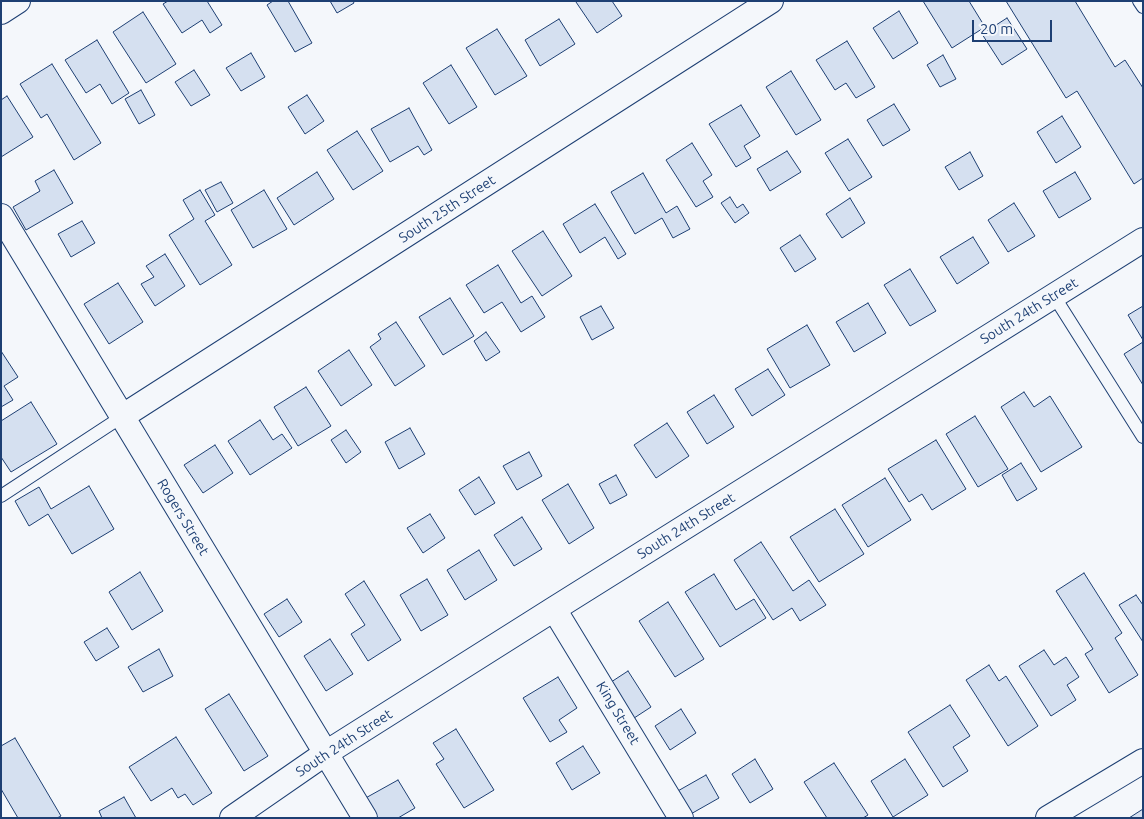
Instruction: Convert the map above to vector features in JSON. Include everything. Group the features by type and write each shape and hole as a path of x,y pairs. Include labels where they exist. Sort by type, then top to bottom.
{"street":[{"path":"1,12 18,1"},
{"name":"South 25th Street","path":"123,416 771,1"},
{"name":"Rogers Street","path":"1,216 365,818"},
{"name":"South 24th Street","path":"232,818 326,754 554,609 1143,240"},
{"name":"King Street","path":"554,609 681,818"},
{"path":"1048,818 1143,760"}],"lane":[{"path":"1138,1 1143,7"},
{"path":"1054,296 1143,437"},
{"path":"1,496 123,416"}],"building":[{"path":"168,1 207,1 222,25 210,33 202,20 182,33 163,4"},
{"path":"273,1 288,1 312,43 295,52 267,5"},
{"path":"330,1 353,1 354,3 337,13"},
{"path":"577,1 612,1 622,16 597,33"},
{"path":"923,1 969,1 985,27 952,48"},
{"path":"1006,1 1075,1 1115,67 1125,60 1143,88 1143,178 1134,184 1077,91 1066,98"},
{"path":"899,11 918,43 893,59 873,28"},
{"path":"143,12 176,64 146,83 113,32"},
{"path":"1007,18 1027,49 1002,65 982,34"},
{"path":"559,19 575,44 540,66 525,40"},
{"path":"497,29 527,76 495,95 466,48"},
{"path":"97,40 129,93 112,104 100,84 86,93 65,60"},
{"path":"847,41 875,87 856,98 846,83 835,90 816,60"},
{"path":"251,53 265,77 241,91 226,68"},
{"path":"943,55 956,79 940,87 927,65"},
{"path":"52,64 101,143 74,160 47,114 41,118 20,84"},
{"path":"451,65 477,107 449,124 423,83"},
{"path":"194,70 210,95 191,106 175,82"},
{"path":"791,71 821,120 796,135 766,87"},
{"path":"141,90 155,115 139,124 125,99"},
{"path":"307,95 324,121 305,134 288,107"},
{"path":"7,96 33,137 1,157 1,100"},
{"path":"894,104 910,130 883,146 867,120"},
{"path":"741,105 760,136 744,146 751,158 736,167 709,124"},
{"path":"409,108 432,150 424,155 418,146 390,162 371,129"},
{"path":"1062,116 1081,147 1056,163 1037,132"},
{"path":"357,131 383,171 353,190 327,150"},
{"path":"848,139 872,177 849,191 825,153"},
{"path":"692,143 712,175 703,181 713,197 696,207 666,160"},
{"path":"787,151 801,172 770,191 757,169"},
{"path":"970,152 983,176 959,190 945,167"},
{"path":"54,170 73,203 26,230 13,207 40,191 35,181"},
{"path":"317,172 334,199 294,225 277,198"},
{"path":"1075,172 1091,199 1059,218 1043,191"},
{"path":"643,173 666,213 677,206 690,229 673,238 662,218 635,234 611,192"},
{"path":"221,182 233,203 217,212 205,190"},
{"path":"200,190 215,215 205,221 232,265 200,285 169,235 194,219 183,200"},
{"path":"264,190 287,229 253,248 231,210"},
{"path":"730,197 737,208 743,204 749,213 735,223 721,203"},
{"path":"850,198 865,223 842,238 826,214"},
{"path":"1014,203 1035,236 1008,252 988,220"},
{"path":"595,204 626,254 618,259 605,237 580,253 563,224"},
{"path":"82,221 95,243 71,257 58,234"},
{"path":"543,231 572,276 542,296 512,251"},
{"path":"800,235 816,259 795,272 780,248"},
{"path":"973,237 989,263 957,284 940,257"},
{"path":"165,254 185,286 155,306 141,284 154,277 146,266"},
{"path":"498,265 521,303 532,296 545,317 521,332 502,302 484,313 466,285"},
{"path":"910,269 936,311 910,326 884,285"},
{"path":"118,283 143,322 109,344 84,304"},
{"path":"450,298 474,336 443,355 419,317"},
{"path":"868,303 886,333 854,352 836,322"},
{"path":"601,306 614,328 592,340 580,317"},
{"path":"1143,306 1143,340 1128,315"},
{"path":"396,322 425,366 395,386 370,347 381,339 378,334"},
{"path":"807,325 830,365 790,388 767,349"},
{"path":"486,332 500,352 486,361 474,341"},
{"path":"1143,342 1143,385 1124,354"},
{"path":"349,350 372,385 341,406 318,371"},
{"path":"1,351 18,377 4,386 13,400 1,407"},
{"path":"768,369 785,395 752,416 735,389"},
{"path":"306,387 331,426 298,446 274,407"},
{"path":"1024,392 1034,407 1050,396 1082,447 1041,472 1001,407"},
{"path":"714,395 734,427 707,444 687,412"},
{"path":"31,402 57,444 11,472 1,457 1,421"},
{"path":"975,416 1008,469 978,487 946,434"},
{"path":"260,420 273,440 282,434 292,448 250,475 228,441"},
{"path":"667,423 689,456 656,478 634,445"},
{"path":"410,428 425,454 399,469 385,442"},
{"path":"346,430 361,452 346,463 331,440"},
{"path":"936,440 966,489 932,510 922,494 909,502 888,469"},
{"path":"215,445 233,473 203,493 184,465"},
{"path":"529,452 542,476 517,490 503,466"},
{"path":"1021,463 1037,489 1017,501 1002,475"},
{"path":"616,475 627,495 610,504 599,484"},
{"path":"479,477 495,503 475,515 459,490"},
{"path":"885,478 911,520 868,547 842,505"},
{"path":"568,484 594,528 569,544 542,500"},
{"path":"89,486 114,529 72,554 48,514 29,526 15,501 39,487 51,509"},
{"path":"835,509 864,554 819,582 790,537"},
{"path":"430,514 445,538 423,553 407,528"},
{"path":"522,517 542,549 514,566 494,535"},
{"path":"761,542 793,591 809,580 826,605 800,621 792,608 773,620 734,560"},
{"path":"479,550 497,580 465,600 447,570"},
{"path":"140,572 163,611 132,630 109,592"},
{"path":"1084,573 1122,633 1115,638 1138,675 1109,693 1085,654 1093,649 1056,591"},
{"path":"714,574 736,610 754,599 766,618 720,647 685,592"},
{"path":"427,579 448,615 421,631 400,595"},
{"path":"364,581 401,640 368,661 351,634 365,625 345,594"},
{"path":"1136,595 1143,605 1143,642 1119,605"},
{"path":"287,599 302,622 279,637 264,614"},
{"path":"668,602 704,659 675,677 639,621"},
{"path":"107,628 119,647 96,661 84,642"},
{"path":"330,639 353,674 326,691 304,656"},
{"path":"159,649 173,676 143,692 128,667"},
{"path":"1044,650 1054,665 1066,657 1079,677 1067,685 1076,700 1051,716 1019,666"},
{"path":"989,665 999,681 1006,676 1038,726 1008,746 966,680"},
{"path":"628,671 651,707 628,722 605,686"},
{"path":"558,677 577,708 559,720 567,732 550,742 523,698"},
{"path":"229,694 268,756 244,771 205,709"},
{"path":"950,705 970,736 953,747 968,771 943,787 908,732"},
{"path":"681,709 696,733 670,750 655,726"},
{"path":"456,729 494,790 464,808 436,764 444,759 433,743"},
{"path":"176,737 212,793 193,805 185,794 178,798 172,788 151,801 129,767"},
{"path":"15,738 61,816 57,818 18,818 1,789 1,746"},
{"path":"583,746 600,773 572,790 556,763"},
{"path":"755,759 773,789 750,803 732,774"},
{"path":"905,759 928,795 893,817 871,781"},
{"path":"834,763 868,815 863,818 827,818 804,782"},
{"path":"706,775 719,798 689,815 676,792"},
{"path":"398,780 415,808 398,818 373,818 362,800"},
{"path":"124,797 136,818 102,818 99,811"},
{"path":"1143,809 1143,818 1129,818"}]}
